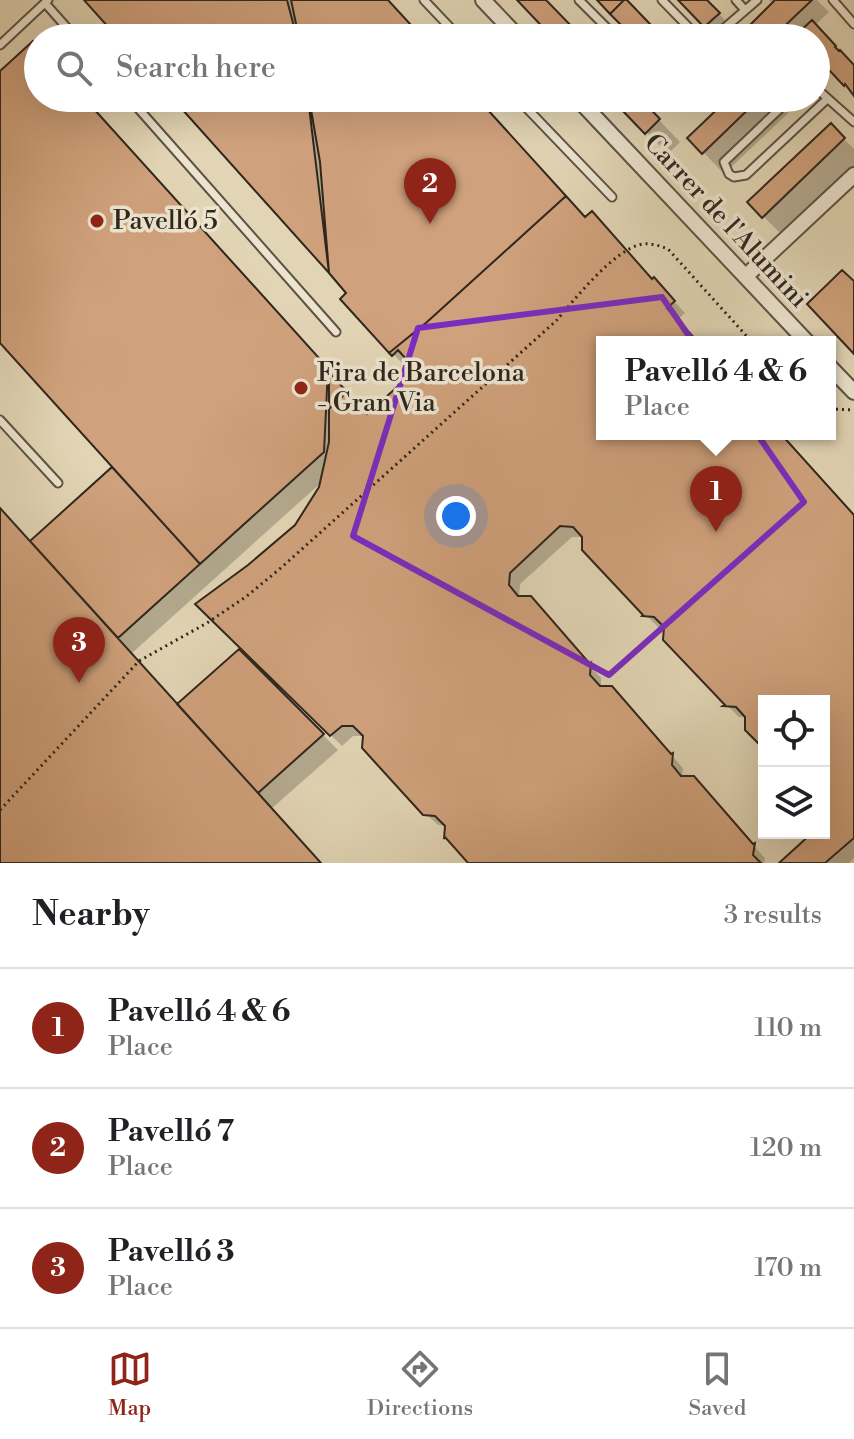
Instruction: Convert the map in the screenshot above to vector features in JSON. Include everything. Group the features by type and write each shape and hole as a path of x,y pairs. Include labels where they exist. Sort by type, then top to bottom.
{"street":[{"path":"483,0 506,24"},
{"name":"Carrer de l'Alumini","path":"590,112 801,336"},
{"path":"746,276 854,175"},
{"path":"836,373 854,392"}],"lane":[{"path":"424,0 447,24"},
{"path":"579,0 603,24"},
{"path":"662,0 685,24"},
{"path":"736,0 745,10"},
{"path":"729,24 757,0"},
{"path":"833,0 854,24"},
{"path":"0,45 46,2 64,24"},
{"path":"830,102 854,122"},
{"path":"141,112 336,332"},
{"path":"530,112 612,197"},
{"path":"776,112 724,162 729,174 734,177 746,175 813,112"},
{"path":"0,420 58,483"}],"path":[{"path":"0,810 139,661 207,623 282,567 556,321 616,258 630,248 643,244 668,249 747,336"}],"highlighted area":[{"path":"662,297 804,502 609,675 353,536 418,328"}],"building":[{"path":"84,0 287,0 293,24 105,24"},
{"path":"291,0 388,0 410,24 296,24"},
{"path":"517,0 546,0 569,24 540,24"},
{"path":"597,0 624,0 610,14"},
{"path":"627,0 650,24 620,24 610,14"},
{"path":"678,0 707,0 720,13 707,24 701,24"},
{"path":"775,0 812,0 787,24 751,24"},
{"path":"830,40 854,65 854,96 830,71"},
{"name":"Pavelló 5","path":"24,49 24,112 97,112 328,368 324,452 200,564 0,343 0,71"},
{"path":"185,112 310,112 329,273"},
{"path":"311,112 490,112 566,196 389,353 340,299 346,293 329,273 320,162"},
{"path":"624,112 653,112 660,119 645,134"},
{"path":"714,112 746,112 702,154 687,138"},
{"path":"831,123 845,138 762,218 747,202"},
{"path":"566,196 585,217 592,211 675,301 667,308 693,336 596,336 596,440 786,440 854,515 854,838 825,863 779,863 805,839 830,839 830,695 758,695 758,743 745,730 745,717 736,707 723,706 663,640 664,627 654,617 642,616 582,550 582,537 573,527 560,526 510,573 509,585 518,596 531,596 591,663 590,675 600,686 612,686 673,753 672,765 681,776 694,776 755,843 753,855 761,863 468,863 444,839 445,826 435,816 423,815 362,748 363,736 353,726 342,726 330,736 195,604 295,525 319,487 329,442 329,409 347,392 367,414 416,370 398,350 392,356 389,353"},
{"path":"842,270 854,281 854,354 807,304"},
{"path":"329,372 347,392 329,409"},
{"path":"112,467 200,564 118,638 30,541"},
{"path":"0,508 258,793 321,863 0,863"},
{"path":"239,649 324,734 258,793 177,704"}],"place":[{"name":"Pavelló 5","path":"97,221"},
{"name":"Pavelló 7","path":"430,224"},
{"name":"Fira de Barcelona - Gran Via","path":"301,388"},
{"name":"Pavelló 4 & 6","path":"716,532"},
{"name":"Pavelló 3","path":"79,683"}]}
